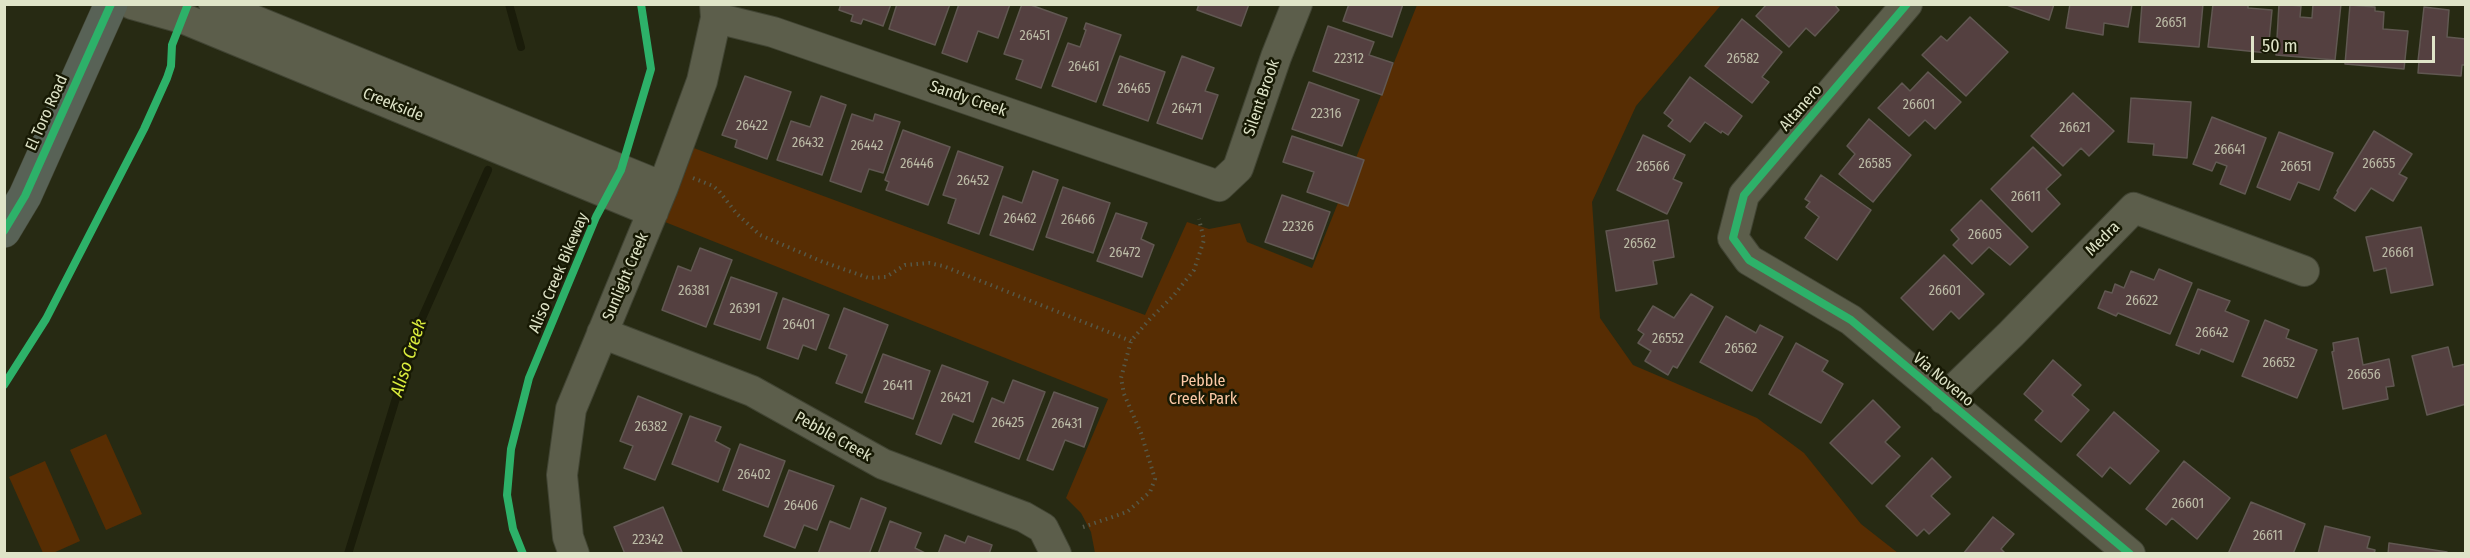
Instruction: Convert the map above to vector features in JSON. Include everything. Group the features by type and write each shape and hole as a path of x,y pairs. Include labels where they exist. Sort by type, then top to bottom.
{"main road":[{"name":"El Toro Road","path":"4,231 25,196 111,4"}],"street":[{"name":"Creekside","path":"132,4 182,18 662,190"},
{"name":"Creekside","path":"214,4 662,190"},
{"name":"Silent Brook","path":"1219,186 1238,168 1276,57 1297,4"},
{"name":"Altanero","path":"1733,238 1744,195 1907,4"},
{"name":"Sunlight Creek","path":"574,554 568,537 562,475 571,408 662,190 702,81 715,11"},
{"name":"Sandy Creek","path":"715,11 1219,186"},
{"name":"Medra","path":"1944,399 2012,334 2134,208 2304,271"},
{"name":"Via Noveno","path":"1733,238 1749,260 1851,320 2130,554"},
{"name":"Pebble Creek","path":"602,333 752,392 883,465 1024,517 1043,528 1055,551"}],"path":[{"path":"662,190 713,186 737,214 760,235 868,278 886,277 905,265 929,263 943,266 1131,341"},
{"path":"1083,527 1127,512 1150,492 1155,479 1144,441 1124,394 1121,378 1131,341 1194,270 1204,240 1199,219"}],"green space":[{"name":"Pebble Creek Park","path":"1417,5 1721,5 1636,106 1592,202 1600,318 1633,365 1757,418 1804,453 1861,524 1898,553 1095,553 1091,532 1081,513 1066,498 1108,399 660,220 691,147 1145,315 1187,222 1209,229 1240,223 1247,242 1312,268"},
{"path":"106,434 142,514 106,530 70,450"},
{"path":"45,461 80,541 53,553 43,553 9,477"}],"building":[{"path":"841,4 891,4 883,26 863,19 861,24 851,21 853,15 839,10"},
{"path":"897,4 950,4 935,45 889,29"},
{"path":"959,4 1010,4 998,38 978,31 967,62 942,53"},
{"path":"1022,4 1067,18 1041,88 1016,79 1023,60 1004,54"},
{"path":"1199,4 1249,4 1241,26 1197,10"},
{"path":"1349,4 1403,4 1392,37 1343,21"},
{"path":"1767,4 1834,4 1839,10 1815,36 1806,28 1789,47 1756,16"},
{"path":"2004,4 2054,4 2049,20"},
{"path":"2070,4 2132,4 2128,27 2104,23 2103,35 2066,28"},
{"path":"2142,4 2203,4 2199,47 2139,42"},
{"path":"2213,4 2248,4 2248,8 2272,10 2268,53 2208,47"},
{"path":"2279,4 2301,6 2300,17 2312,18 2313,4 2341,4 2335,60 2276,55"},
{"path":"2350,5 2375,7 2375,11 2384,12 2383,29 2408,31 2404,69 2345,64"},
{"path":"2424,7 2449,10 2447,37 2466,39 2466,65 2462,65 2461,76 2418,73"},
{"path":"1970,17 2008,52 1966,96 1922,55 1941,36 1947,41"},
{"path":"1742,19 1782,52 1762,77 1769,82 1752,103 1705,66"},
{"path":"1086,23 1121,35 1096,102 1052,86 1068,43 1080,47"},
{"path":"1328,26 1374,42 1369,55 1393,63 1382,95 1313,71"},
{"path":"1120,56 1165,72 1148,121 1103,105"},
{"path":"1182,56 1214,68 1205,91 1218,95 1202,139 1157,123"},
{"path":"1928,72 1961,102 1935,129 1925,120 1909,136 1878,108 1902,83 1910,91"},
{"path":"745,76 791,92 767,159 735,147 737,140 722,135"},
{"path":"1690,77 1742,116 1728,135 1705,122 1690,142 1668,126 1673,120 1664,113"},
{"path":"1309,82 1359,100 1342,146 1292,129"},
{"path":"2073,93 2114,131 2089,156 2081,148 2063,166 2031,136"},
{"path":"821,96 846,105 822,175 777,160 791,121 810,127"},
{"path":"2131,98 2191,102 2187,158 2153,155 2154,144 2128,142"},
{"path":"852,114 873,121 875,114 900,122 883,173 869,169 861,192 830,181"},
{"path":"2212,117 2266,138 2245,194 2220,184 2227,166 2216,162 2212,171 2193,164"},
{"path":"1869,119 1911,155 1873,202 1839,174 1855,154 1847,146"},
{"path":"903,130 950,147 928,205 886,190 889,182 885,180"},
{"path":"2374,131 2412,154 2399,174 2407,178 2393,201 2371,188 2355,211 2334,198"},
{"path":"2279,132 2333,153 2319,190 2298,182 2290,200 2257,187"},
{"path":"1643,135 1685,155 1673,179 1682,183 1667,214 1617,190"},
{"path":"1292,136 1364,160 1348,206 1307,192 1314,172 1283,162"},
{"path":"2033,147 2061,175 2046,189 2060,204 2032,232 1991,189"},
{"path":"958,151 1003,167 979,234 948,223 956,199 943,195"},
{"path":"1033,171 1058,180 1033,250 990,235 1003,196 1022,203"},
{"path":"1821,175 1871,210 1837,260 1805,238 1819,217 1806,207 1810,202 1805,199"},
{"path":"1063,187 1110,203 1093,253 1046,237"},
{"path":"1282,195 1330,212 1313,259 1265,242"},
{"path":"1981,200 2028,247 2010,265 1989,247 1972,264 1953,245 1959,239 1951,230"},
{"path":"1116,213 1147,223 1141,239 1154,245 1142,277 1097,261"},
{"path":"1668,220 1674,257 1653,261 1657,284 1616,291 1606,231"},
{"path":"2421,227 2433,285 2391,293 2386,268 2374,271 2366,237"},
{"path":"700,248 732,260 706,327 662,310 678,266 691,271"},
{"path":"1944,255 1984,294 1959,319 1951,311 1933,330 1901,298"},
{"path":"2159,269 2192,283 2170,334 2118,313 2116,316 2098,308 2105,291 2112,293 2115,284 2124,288 2131,271 2154,280"},
{"path":"731,277 777,293 760,340 714,324"},
{"path":"2198,289 2230,301 2225,311 2249,321 2233,362 2201,349 2199,354 2176,345"},
{"path":"1691,294 1713,307 1677,368 1673,366 1668,375 1645,361 1651,351 1638,343 1644,334 1638,330 1653,306 1674,318"},
{"path":"783,298 829,315 816,350 803,345 798,359 767,348"},
{"path":"844,308 888,325 862,393 836,383 847,355 829,348"},
{"path":"1726,316 1756,333 1760,325 1783,337 1752,391 1700,362"},
{"path":"2265,320 2289,330 2286,338 2317,350 2297,398 2242,376"},
{"path":"2358,338 2363,365 2389,359 2394,386 2386,387 2388,399 2343,409 2332,352 2334,351 2333,343"},
{"path":"1796,343 1828,361 1822,371 1843,384 1821,423 1769,394"},
{"path":"2448,347 2453,367 2466,364 2466,404 2427,415 2412,356"},
{"path":"883,354 930,371 913,419 865,402"},
{"path":"2053,360 2081,385 2072,395 2089,410 2061,442 2035,420 2043,411 2024,394"},
{"path":"942,365 988,382 973,422 953,414 941,444 916,434"},
{"path":"1013,380 1045,392 1019,459 975,442 992,398 1004,403"},
{"path":"1054,392 1098,408 1084,447 1065,440 1053,470 1027,460"},
{"path":"638,396 682,414 655,480 624,468 633,446 620,441"},
{"path":"1873,400 1900,427 1885,442 1900,456 1872,484 1830,443"},
{"path":"2114,412 2159,451 2130,484 2110,467 2102,477 2077,455"},
{"path":"690,416 721,427 715,441 730,449 718,482 672,464"},
{"path":"740,444 785,461 768,507 723,490"},
{"path":"1932,458 1951,477 1931,496 1950,514 1929,534 1924,529 1917,536 1886,506"},
{"path":"2184,461 2230,498 2197,539 2172,518 2166,525 2146,509"},
{"path":"789,470 834,486 817,530 804,525 795,548 764,536"},
{"path":"861,498 886,508 869,554 818,554 830,521 850,529"},
{"path":"2251,502 2305,524 2293,554 2228,554"},
{"path":"663,507 682,552 625,554 614,527"},
{"path":"1993,517 2014,534 2001,549 2006,554 1963,554"},
{"path":"890,521 921,533 915,548 927,554 878,554"},
{"path":"2325,526 2370,537 2367,548 2375,550 2374,554 2318,554"},
{"path":"945,535 965,543 968,536 992,545 989,554 938,554"},
{"path":"2389,543 2447,552 2447,554 2388,554"}],"waterway":[{"name":"Aliso Creek","path":"509,4 521,47"},
{"name":"Aliso Creek","path":"348,554 418,327 488,170"}],"cycle path":[{"path":"4,231 25,196 111,4"},
{"path":"4,385 46,319 144,129 167,78 171,66 172,45 188,4"},
{"name":"Aliso Creek Bikeway","path":"523,554 513,529 507,495 511,449 529,378 596,217 621,170 651,69 641,4"},
{"path":"1907,4 1744,195 1733,238 1749,260 1851,320 2130,554"}]}
